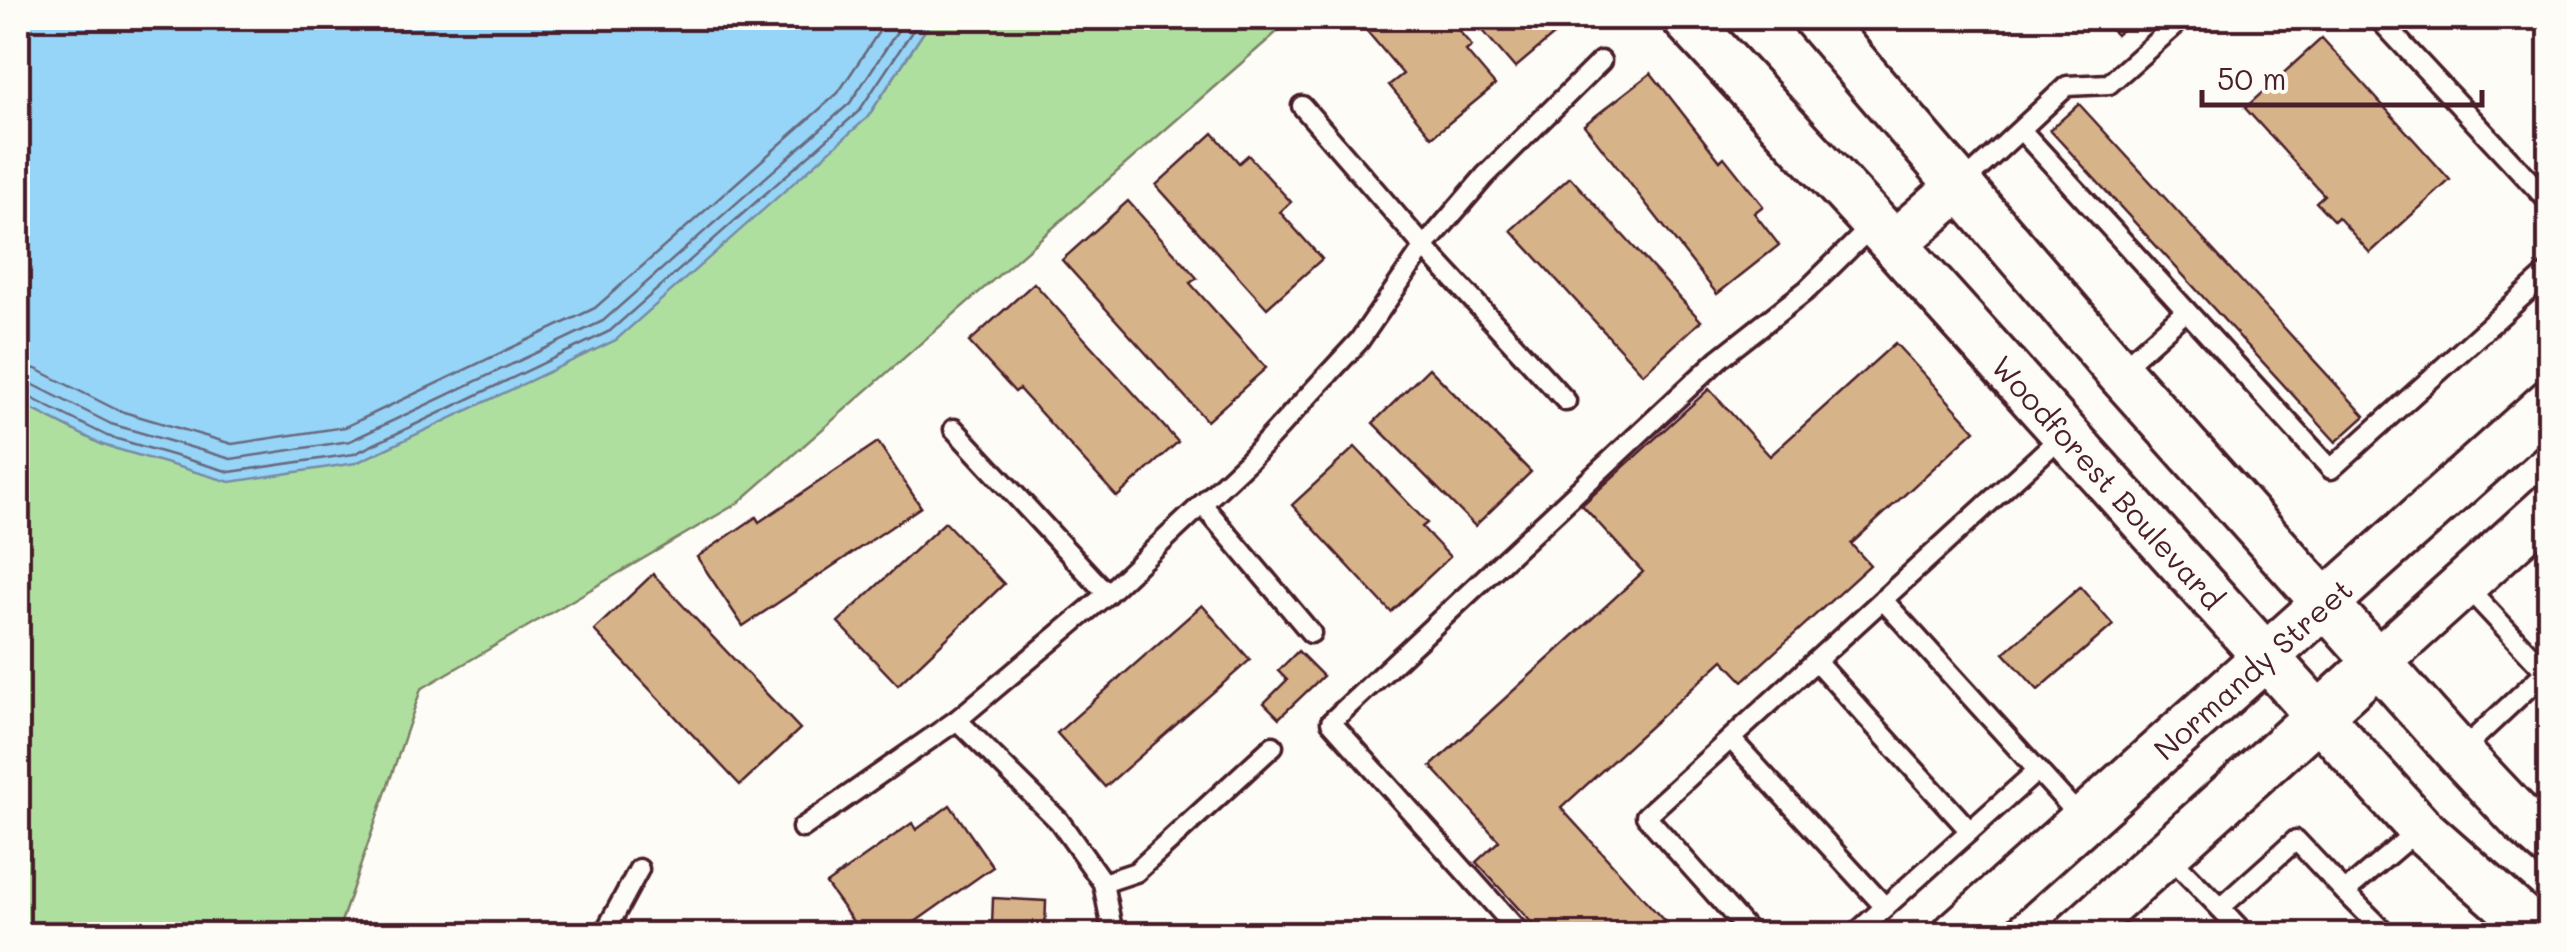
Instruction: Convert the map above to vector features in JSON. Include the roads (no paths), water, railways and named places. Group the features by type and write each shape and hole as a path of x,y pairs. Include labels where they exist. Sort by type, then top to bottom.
{"main road":[{"name":"Woodforest Boulevard","path":"1685,18 2420,828 2540,934"},
{"path":"1816,18 2119,372 2459,753 2550,845"},
{"path":"1884,234 1960,186"},
{"name":"Normandy Street","path":"1956,934 2550,402"},
{"path":"2077,934 2464,584 2547,514"}],"lane":[{"path":"1960,186 2067,86 2109,84 2183,18"},
{"path":"2378,18 2550,203"},
{"path":"802,828 958,720 1107,594 1248,460 1359,341 1424,247 1485,176 1602,61"},
{"path":"1302,106 1424,247 1566,401"},
{"path":"2021,130 2331,470 2550,270"},
{"path":"1520,934 1331,722 1719,359 1884,234"},
{"path":"2119,372 2186,312"},
{"path":"954,429 1107,594"},
{"path":"1751,934 1646,816 2064,434"},
{"path":"1202,504 1312,633"},
{"path":"2459,753 2547,674 2464,584"},
{"path":"1883,600 2083,820"},
{"path":"1816,661 1970,831"},
{"path":"958,720 1059,821 1103,884 1112,934"},
{"path":"1731,739 1885,907"},
{"path":"1103,884 1136,872 1273,746"},
{"path":"1855,934 2038,770"},
{"path":"2345,892 2420,828"},
{"path":"2220,908 2296,840 2387,934"},
{"path":"2166,854 2245,934"},
{"path":"604,934 639,869"}],"water":[{"path":"18,18 933,18 867,118 616,340 356,463 230,482 103,445 18,402"}]}
